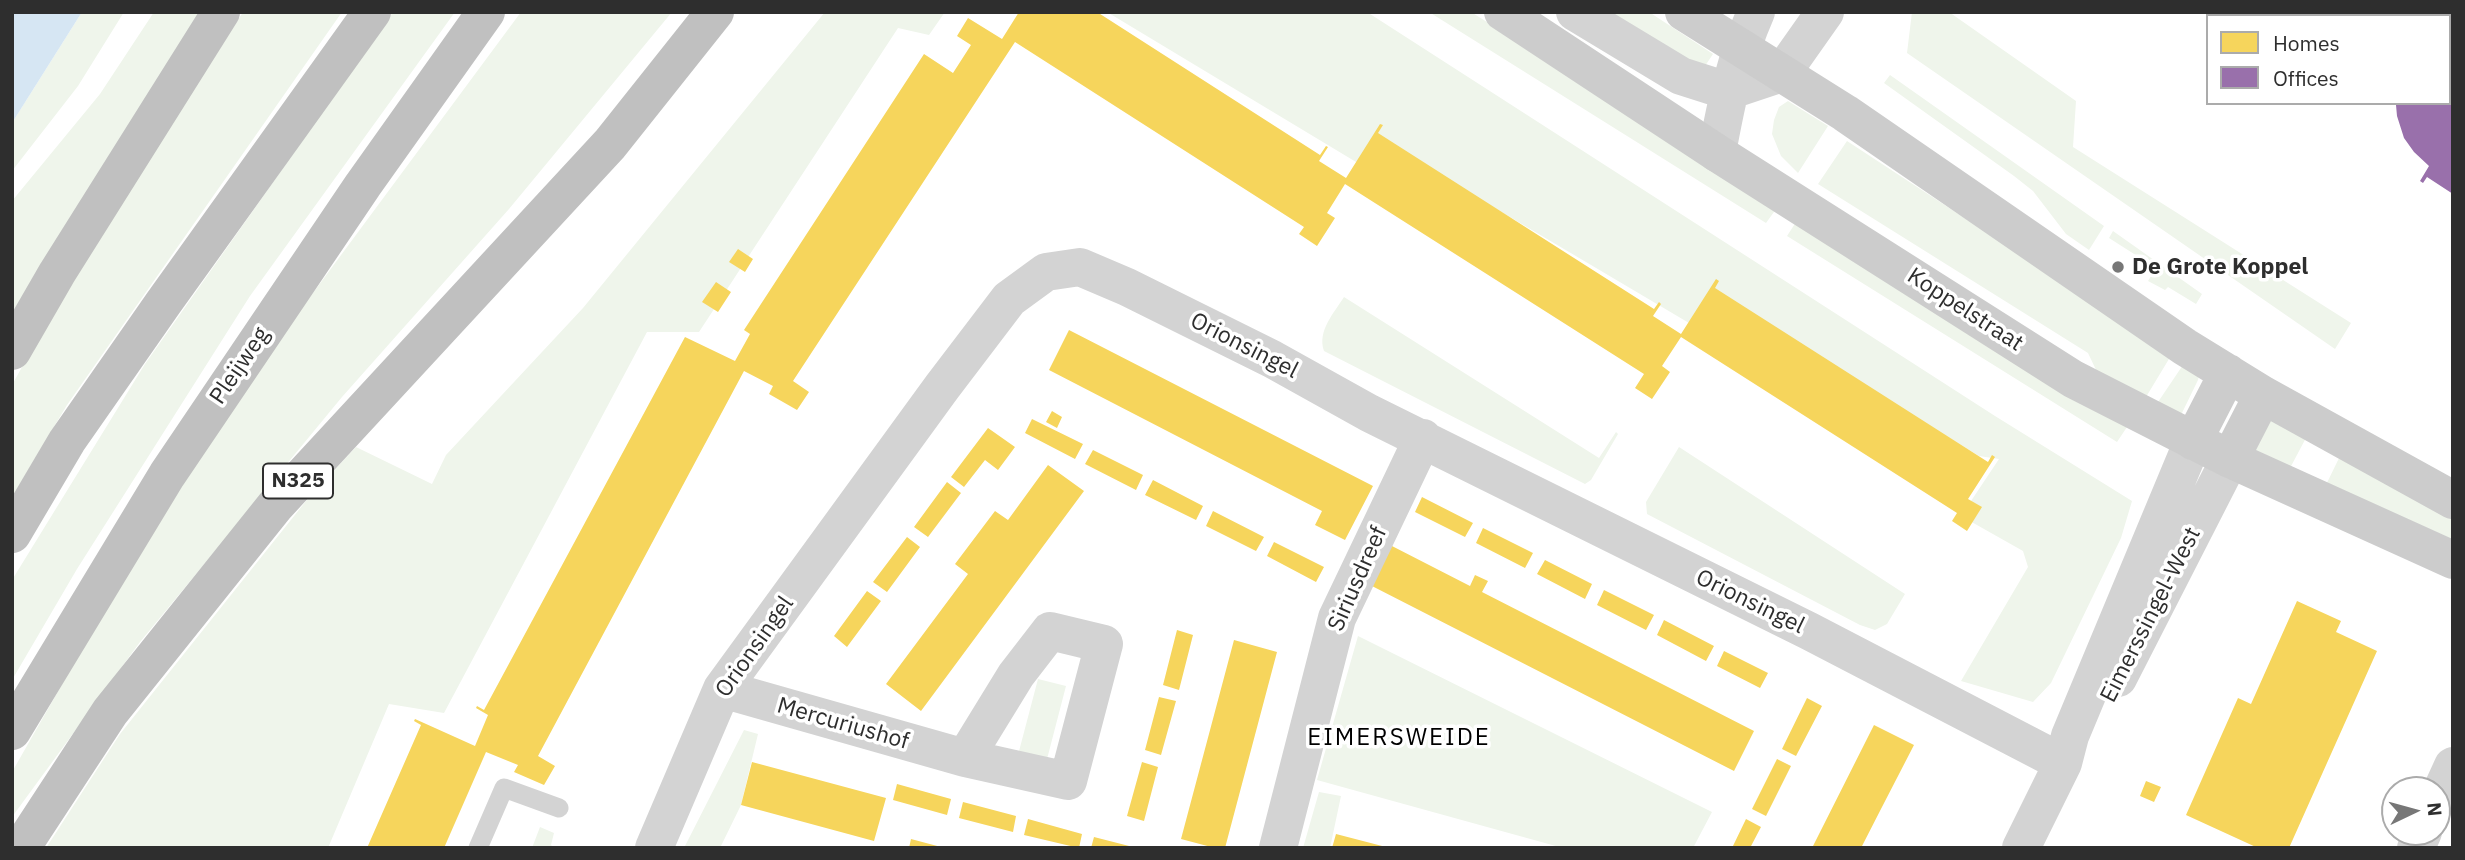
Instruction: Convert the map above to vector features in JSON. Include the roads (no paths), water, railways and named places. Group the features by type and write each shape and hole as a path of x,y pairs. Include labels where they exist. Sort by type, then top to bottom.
{"highway":[{"path":"12,351 57,273 221,12"},
{"path":"12,534 67,442 372,12"},
{"name":"Pleijweg","path":"12,731 167,475 363,185 486,12"},
{"name":"N325","path":"21,848 110,712 275,506 610,144 715,12"}],"street":[{"name":"Koppelstraat","path":"1503,12 1717,153 2073,379 2230,459 2453,560"},
{"path":"1575,12 1681,76 1728,91 1782,73 1825,12"},
{"path":"1684,12 1845,113 2174,340 2263,395 2453,500"},
{"path":"1717,153 1728,91 1740,47 1756,12"},
{"name":"Orionsingel","path":"654,848 722,690 942,387 1009,299 1046,272 1080,267 1127,287 1272,359 1369,413 1809,631 2063,763"},
{"path":"2193,441 2228,373"},
{"path":"2230,459 2263,395"},
{"name":"Siriusdreef","path":"1278,848 1337,618 1423,439"},
{"name":"Eimerssingel-West","path":"2021,848 2063,763 2070,736 2193,441"},
{"name":"Eimerssingel-West","path":"2063,763 2084,745 2230,459"},
{"name":"Mercuriushof","path":"722,690 965,758"}],"lane":[{"path":"478,848 504,788 559,808"}],"water":[{"path":"12,12 82,12 12,123"}],"place":[{"name":"De Grote Koppel","path":"2118,267"}],"district":[{"name":"EIMERSWEIDE","path":"1399,738"}]}
